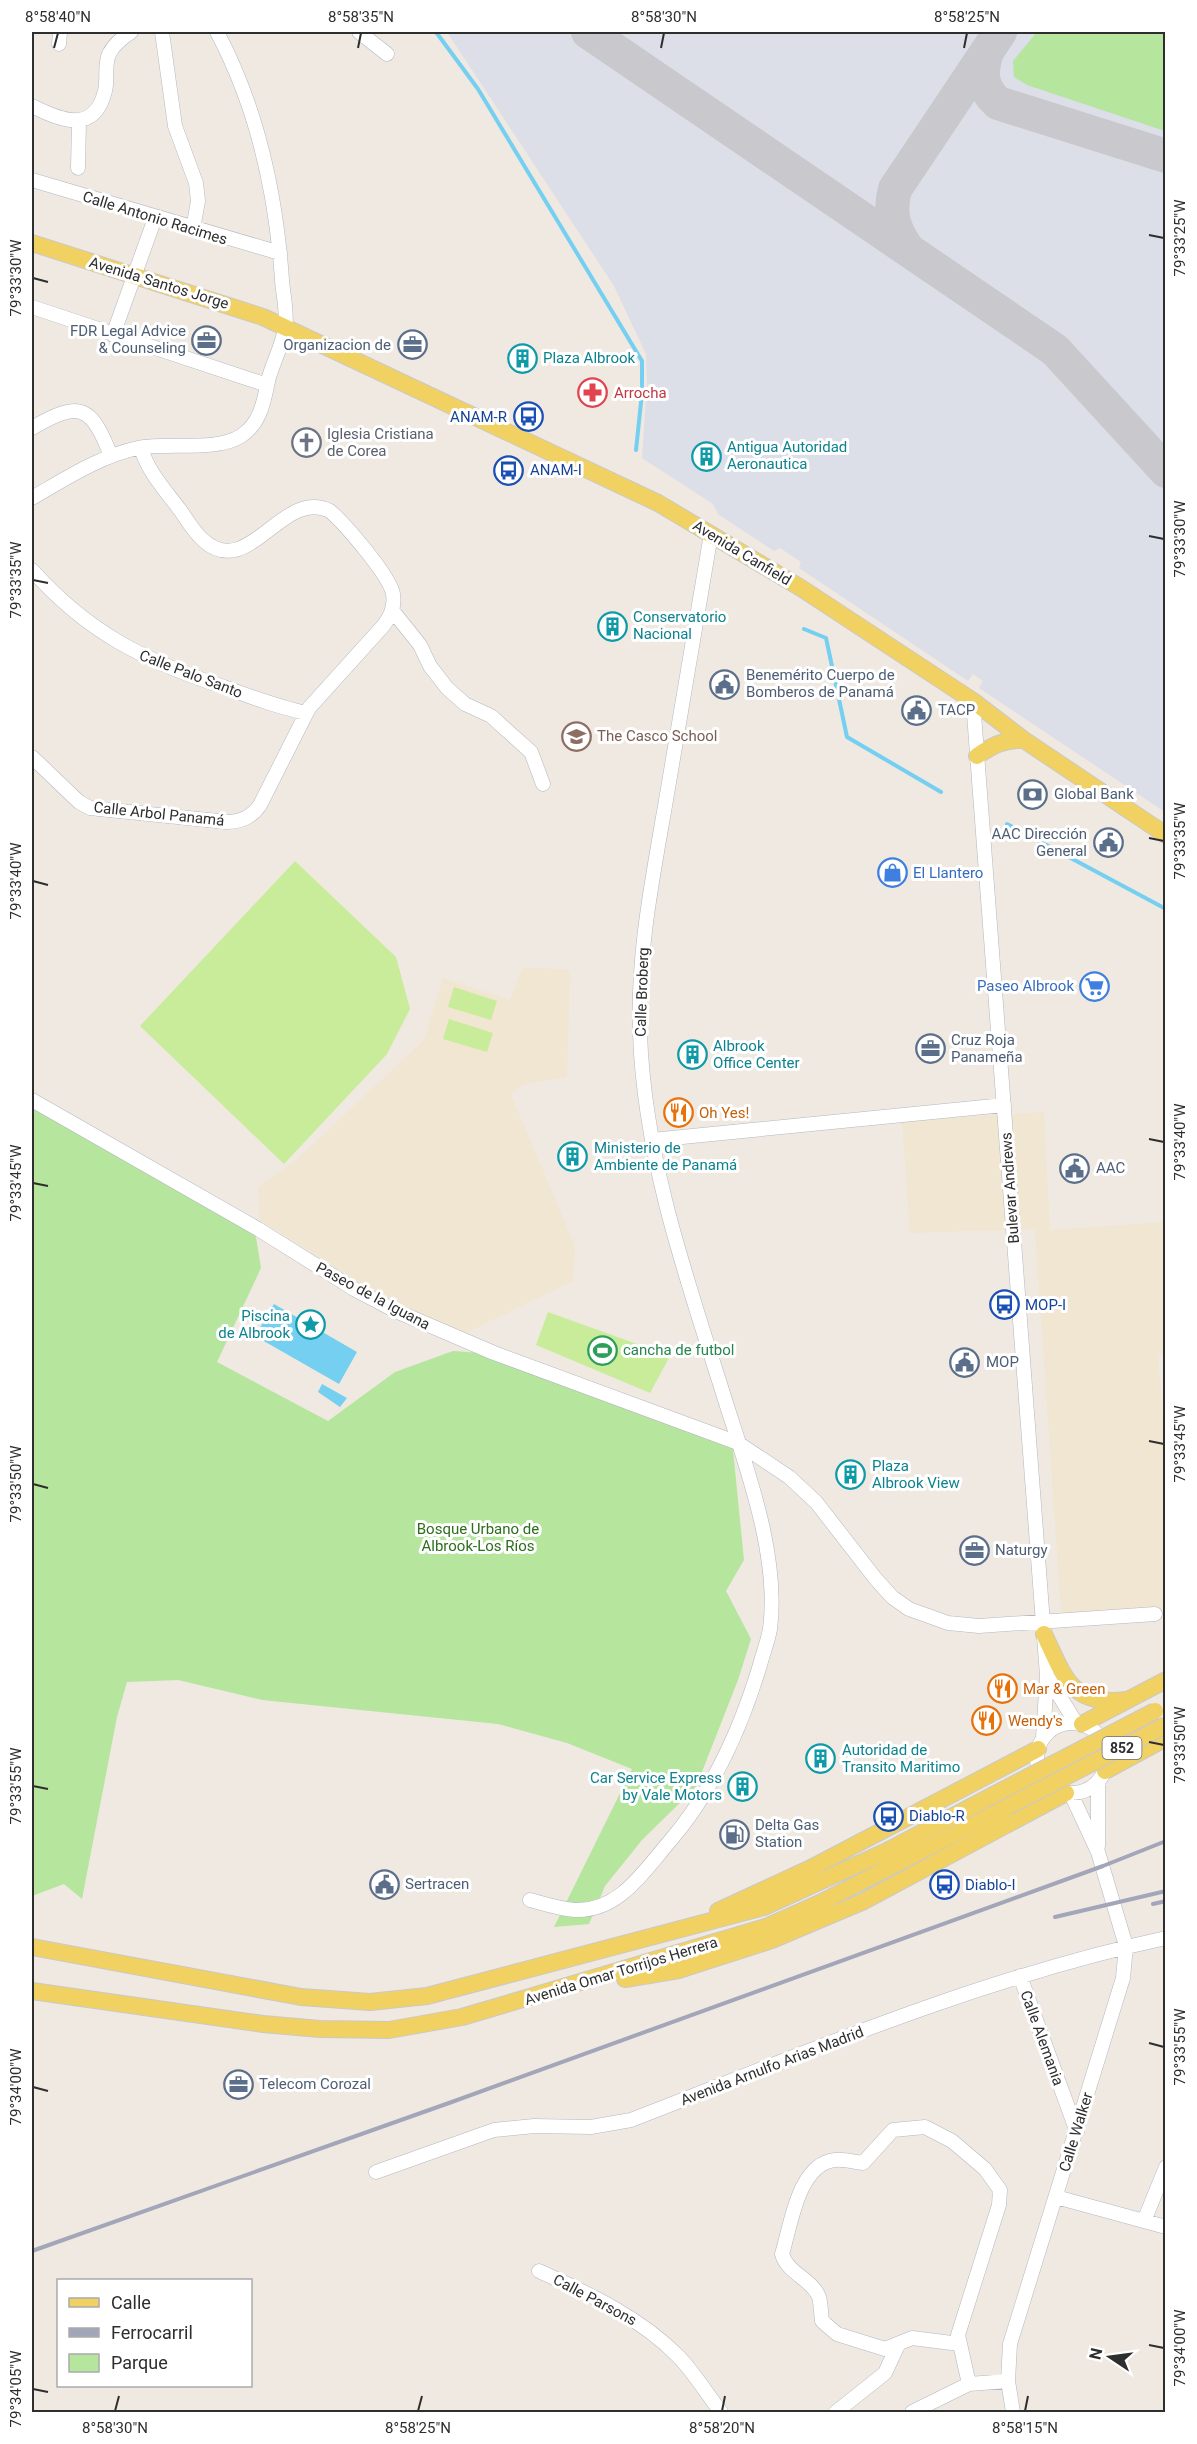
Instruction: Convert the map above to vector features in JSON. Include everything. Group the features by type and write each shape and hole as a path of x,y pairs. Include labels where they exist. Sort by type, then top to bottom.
{"main road":[{"name":"Avenida Santos Jorge","path":"32,243 244,309 285,328"},
{"name":"Avenida Canfield","path":"285,328 621,485 711,534 801,588 973,701 1024,740 1166,835"},
{"path":"977,756 1008,740 1024,740"},
{"path":"1044,1628 1066,1680 1077,1692 1100,1701 1126,1700"},
{"path":"1079,1724 1166,1680"},
{"path":"1145,1691 1137,1709 1141,1723 1152,1733 1166,1737"},
{"name":"Avenida Omar Torrijos Herrera","path":"32,1991 263,2024 320,2029 389,2030 462,2017 585,1983 766,1927 822,1902 1005,1807 1162,1714"},
{"path":"1102,1777 1166,1737"},
{"path":"639,1942 711,1914 811,1868 983,1778 1040,1743"},
{"path":"983,1778 994,1776 1004,1779 1014,1791 1017,1806 1005,1807"},
{"path":"1005,1807 1068,1794"},
{"name":"Avenida Omar Torrijos Herrera","path":"32,1947 301,1997 370,2002 427,1996 639,1942 764,1907 887,1851 1005,1807"}],"street":[{"path":"32,106 57,119 79,121 98,106 105,92 109,56 117,42 131,32"},
{"path":"162,32 175,126 196,183 198,201 194,229"},
{"path":"32,498 111,456 141,448 218,444 236,439 258,419 285,328 280,253 270,186 254,119 230,56 216,32"},
{"path":"359,32 387,54"},
{"path":"78,168 79,121"},
{"name":"Calle Antonio Racimes","path":"32,180 280,253"},
{"path":"113,335 155,218"},
{"path":"32,307 267,384"},
{"path":"32,428 71,410 84,413 100,428 111,456"},
{"path":"141,448 150,471 195,531 204,542 217,548 232,550 246,546 301,508 316,506 330,511 388,580 393,594 392,610 420,645 430,666 447,688 465,704 491,716 531,752 543,784"},
{"name":"Calle Broberg","path":"530,1900 578,1910 603,1906 615,1900 631,1886 675,1835 713,1780 744,1713 770,1630 770,1584 760,1521 667,1210 652,1140 640,1034 642,953 711,534"},
{"name":"Calle Palo Santo","path":"32,570 73,612 131,651 180,673 284,708 306,713"},
{"name":"Calle Arbol Panamá","path":"32,758 79,802 90,808 235,822 247,818 256,810 306,713 319,695 384,625 392,610"},
{"name":"Bulevar Andrews","path":"973,701 1044,1628 1047,1676 1040,1743"},
{"name":"Paseo de la Iguana","path":"32,1100 258,1229 354,1289 396,1311 494,1353 738,1443 789,1477 816,1502 875,1578 892,1597 909,1609 956,1625 1044,1628 1155,1614"},
{"path":"652,1140 1004,1106"},
{"name":"Bulevar Andrews","path":"1047,1676 1079,1724"},
{"path":"1079,1724 1094,1730 1104,1742 1107,1756 1102,1777 1088,1790 1068,1794 1046,1782 1037,1761 1040,1743 1060,1725 1079,1724"},
{"name":"Calle Walker","path":"1098,1852 1102,1777"},
{"name":"Calle Walker","path":"1013,2412 1008,2381 1011,2344 1123,1978 1126,1946 1098,1852 1068,1794"},
{"name":"Avenida Arnulfo Arias Madrid","path":"376,2172 494,2130 534,2126 591,2127 631,2120 953,1997 1126,1946 1166,1938"},
{"name":"Calle Alemania","path":"1020,1976 1077,2132"},
{"path":"960,2344 924,2337 912,2338 885,2349 830,2330 822,2321 819,2298 812,2287 784,2262 782,2254 805,2180 815,2168 834,2160 863,2163 893,2130 925,2127 952,2141 985,2169 1000,2190 999,2205 958,2335 969,2384"},
{"path":"1144,2221 1166,2167"},
{"path":"1056,2198 1166,2227"},
{"name":"Calle Parsons","path":"539,2271 584,2291 638,2321 680,2358 721,2412"},
{"path":"836,2412 885,2373 898,2345"},
{"path":"912,2412 969,2384 1008,2381"}],"shaded area":[{"path":"447,32 1165,32 1165,812 979,688 983,681 973,674 968,681 799,568 801,562 780,548 774,551 718,514 713,504 642,458 647,385 646,354 614,286"},
{"path":"523,967 570,970 567,1077 522,1085 511,1095 575,1246 573,1281 461,1335 359,1282 260,1220 258,1187 296,1160 424,1040 443,978 510,1000"},
{"path":"1044,1112 1050,1230 1165,1222 1165,1353 1158,1354 1166,1463 1165,1618 1062,1627 1035,1229 910,1233 902,1121"}],"green space":[{"path":"1037,32 1158,32 1165,34 1165,131 1027,85 1014,77 1013,61"},
{"path":"295,861 396,957 410,1009 387,1054 284,1164 140,1026"},
{"path":"454,987 497,1001 491,1020 448,1007"},
{"path":"449,1019 493,1033 487,1052 443,1039"},
{"name":"Bosque Urbano de Albrook-Los Ríos","path":"32,1104 255,1231 261,1268 217,1362 328,1421 395,1372 453,1351 497,1354 732,1440 744,1560 726,1591 751,1639 738,1680 696,1787 642,1840 605,1886 589,1924 554,1927 632,1769 567,1743 498,1724 262,1700 178,1680 127,1682 117,1717 82,1899 64,1884 32,1896"},
{"name":"cancha de futbol","path":"548,1312 670,1356 650,1393 536,1345"}],"water":[{"path":"274,1304 357,1352 339,1384 255,1336"},
{"path":"322,1384 347,1398 340,1407 318,1392"}],"waterway":[{"path":"436,32 478,89 642,361 642,393 636,450"},
{"path":"804,629 826,638 847,737 941,792"},
{"path":"1007,824 1166,909"}],"taxiway":[{"path":"588,32 1055,350 1166,471"},
{"path":"907,248 898,234 892,213 895,189 1000,32"},
{"path":"987,52 983,67 985,86 998,103 1166,156"}],"railway":[{"path":"32,2251 449,2103 1103,1866 1166,1841"},
{"path":"1055,1917 1166,1891"},
{"path":"1153,1904 1166,1901"}],"place":[{"name":"FDR Legal Advice & Counseling","path":"207,340"},
{"name":"Organizacion de","path":"412,345"},
{"name":"Plaza Albrook","path":"522,358"},
{"name":"Arrocha","path":"593,393"},
{"name":"ANAM-R","path":"528,417"},
{"name":"Iglesia Cristiana de Corea","path":"306,443"},
{"name":"Antigua Autoridad Aeronautica","path":"706,456"},
{"name":"ANAM-I","path":"509,470"},
{"name":"Conservatorio Nacional","path":"612,626"},
{"name":"Benemérito Cuerpo de Bomberos de Panamá","path":"725,684"},
{"name":"TACP","path":"917,710"},
{"name":"The Casco School","path":"576,736"},
{"name":"Global Bank","path":"1033,794"},
{"name":"AAC Dirección General","path":"1108,843"},
{"name":"El Llantero","path":"892,873"},
{"name":"Paseo Albrook","path":"1095,986"},
{"name":"Cruz Roja Panameña","path":"930,1049"},
{"name":"Albrook Office Center","path":"692,1055"},
{"name":"Oh Yes!","path":"678,1113"},
{"name":"Ministerio de Ambiente de Panamá","path":"573,1157"},
{"name":"AAC","path":"1075,1168"},
{"name":"MOP-I","path":"1004,1305"},
{"name":"Piscina de Albrook","path":"311,1325"},
{"name":"cancha de futbol","path":"602,1350"},
{"name":"MOP","path":"965,1362"},
{"name":"Plaza Albrook View","path":"851,1475"},
{"name":"Naturgy","path":"974,1550"},
{"name":"Mar & Green","path":"1002,1689"},
{"name":"Wendy's","path":"987,1721"},
{"name":"Autoridad de Transito Maritimo","path":"821,1759"},
{"name":"Car Service Express by Vale Motors","path":"743,1787"},
{"name":"Diablo-R","path":"888,1816"},
{"name":"Delta Gas Station","path":"734,1834"},
{"name":"Sertracen","path":"384,1884"},
{"name":"Diablo-I","path":"944,1885"},
{"name":"Telecom Corozal","path":"238,2084"}]}
